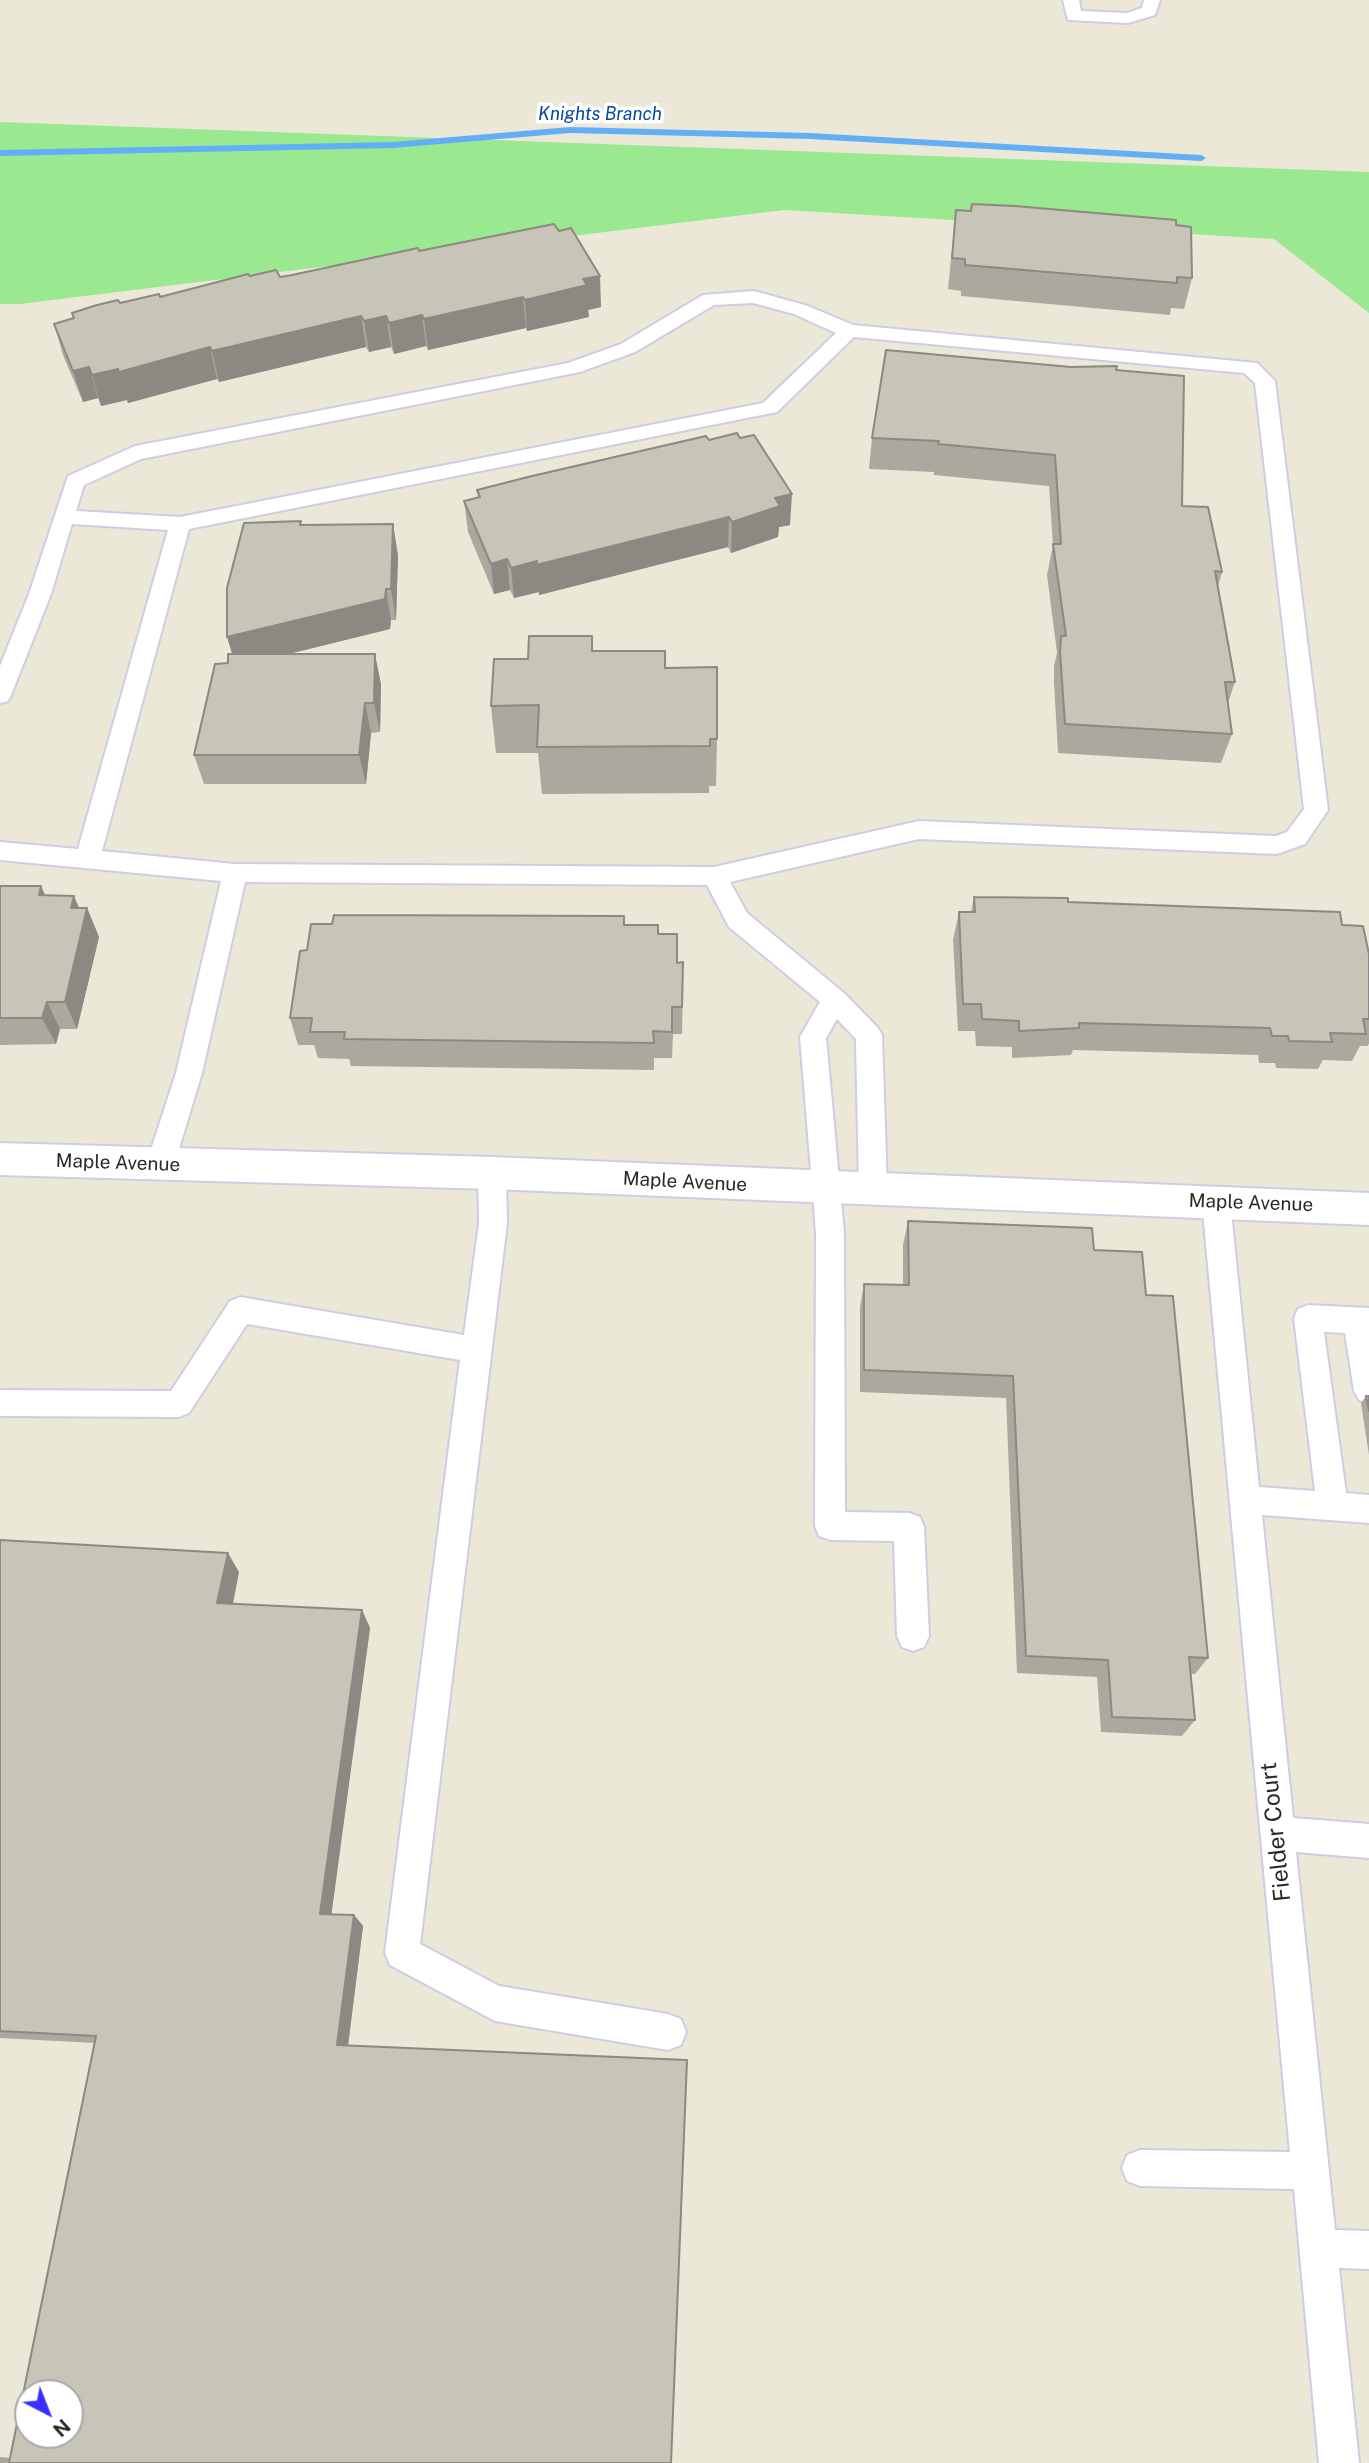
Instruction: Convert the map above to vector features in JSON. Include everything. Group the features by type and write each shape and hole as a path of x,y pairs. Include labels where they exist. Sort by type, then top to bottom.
{"main road":[{"name":"Maple Avenue","path":"0,1159 492,1173 1369,1209"}],"lane":[{"path":"1071,0 1074,16 1128,18 1149,11 1152,0"},
{"path":"0,695 40,594 75,481 135,453 573,368 628,348 710,299 754,297 802,310 849,331 1250,367 1265,381 1316,810 1296,838 1277,845 919,830 714,876 235,873 0,851"},
{"path":"64,517 180,524 770,408 849,331"},
{"path":"88,859 180,524"},
{"path":"160,1165 189,1073 235,873"},
{"path":"714,876 738,920 835,1000 869,1035 873,1189"},
{"path":"835,1000 813,1038 819,1131 827,1188 830,1526 909,1527 913,1636"},
{"path":"492,1173 493,1223 402,1953 495,2003 668,2032"},
{"name":"Fielder Court","path":"1216,1202 1339,2463"},
{"path":"0,1403 179,1404 240,1310 476,1350"},
{"path":"1332,1506 1308,1318 1363,1321 1369,1391"},
{"path":"1245,1500 1369,1509"},
{"path":"1276,1833 1369,1841"},
{"path":"1140,2168 1311,2171"},
{"path":"1318,2248 1369,2250"}],"green space":[{"path":"0,122 1369,172 1369,313 1274,239 784,210 20,304 0,304"}],"building":[{"path":"972,204 1176,220 1176,225 1191,227 1192,278 1177,277 1177,283 965,265 965,259 952,258 956,210 971,211"},
{"path":"554,224 559,231 571,228 600,276 583,279 587,285 525,300 523,297 424,319 422,315 389,323 386,316 364,321 361,316 212,351 210,347 119,372 118,369 92,375 89,367 73,371 54,324 74,318 72,313 97,305 159,294 160,297 248,274 250,276 276,270 280,277 418,248 419,251"},
{"path":"886,350 1071,367 1117,366 1116,370 1184,376 1182,506 1208,507 1222,572 1215,571 1235,682 1225,682 1232,734 1065,724 1060,652 1061,636 1066,636 1053,544 1061,544 1055,455 938,444 939,441 872,438"},
{"path":"737,433 740,438 754,435 792,494 775,498 780,506 732,522 729,517 536,565 537,561 511,568 507,559 491,564 464,501 480,497 477,490 532,476 706,436 709,440"},
{"path":"301,521 300,525 393,524 391,589 386,589 385,599 227,637 227,588 244,523"},
{"path":"529,636 592,636 592,651 665,651 665,668 717,667 717,739 710,739 710,746 537,747 539,705 491,706 494,659 528,659"},
{"path":"228,654 375,654 374,703 365,703 359,755 194,755 215,664 228,663"},
{"path":"0,886 41,886 39,895 74,896 71,908 87,908 65,1002 47,1002 42,1018 0,1018"},
{"path":"974,897 1068,898 1068,902 1340,912 1342,925 1363,926 1369,954 1369,1019 1363,1019 1366,1034 1330,1033 1332,1042 1289,1041 1288,1036 1272,1036 1270,1028 1079,1023 1079,1028 1019,1031 1019,1021 982,1019 981,1004 963,1004 959,912 975,912"},
{"path":"334,915 624,916 624,925 658,925 658,934 677,934 677,963 683,962 682,1007 672,1007 672,1032 653,1031 654,1043 344,1039 345,1032 310,1032 312,1018 290,1018 300,951 307,950 311,924 332,924"},
{"path":"908,1221 1092,1228 1094,1250 1142,1252 1146,1295 1173,1296 1208,1658 1189,1657 1195,1720 1112,1717 1108,1660 1026,1656 1013,1376 864,1370 864,1284 909,1285"},
{"path":"0,1540 228,1553 217,1603 362,1610 320,1914 354,1915 337,2045 687,2060 671,2463 9,2463 14,2438 14,2449 84,2449 84,2379 26,2379 96,2036 0,2031"}],"waterway":[{"name":"Knights Branch","path":"0,153 393,145 570,130 810,136 1201,158"}]}
